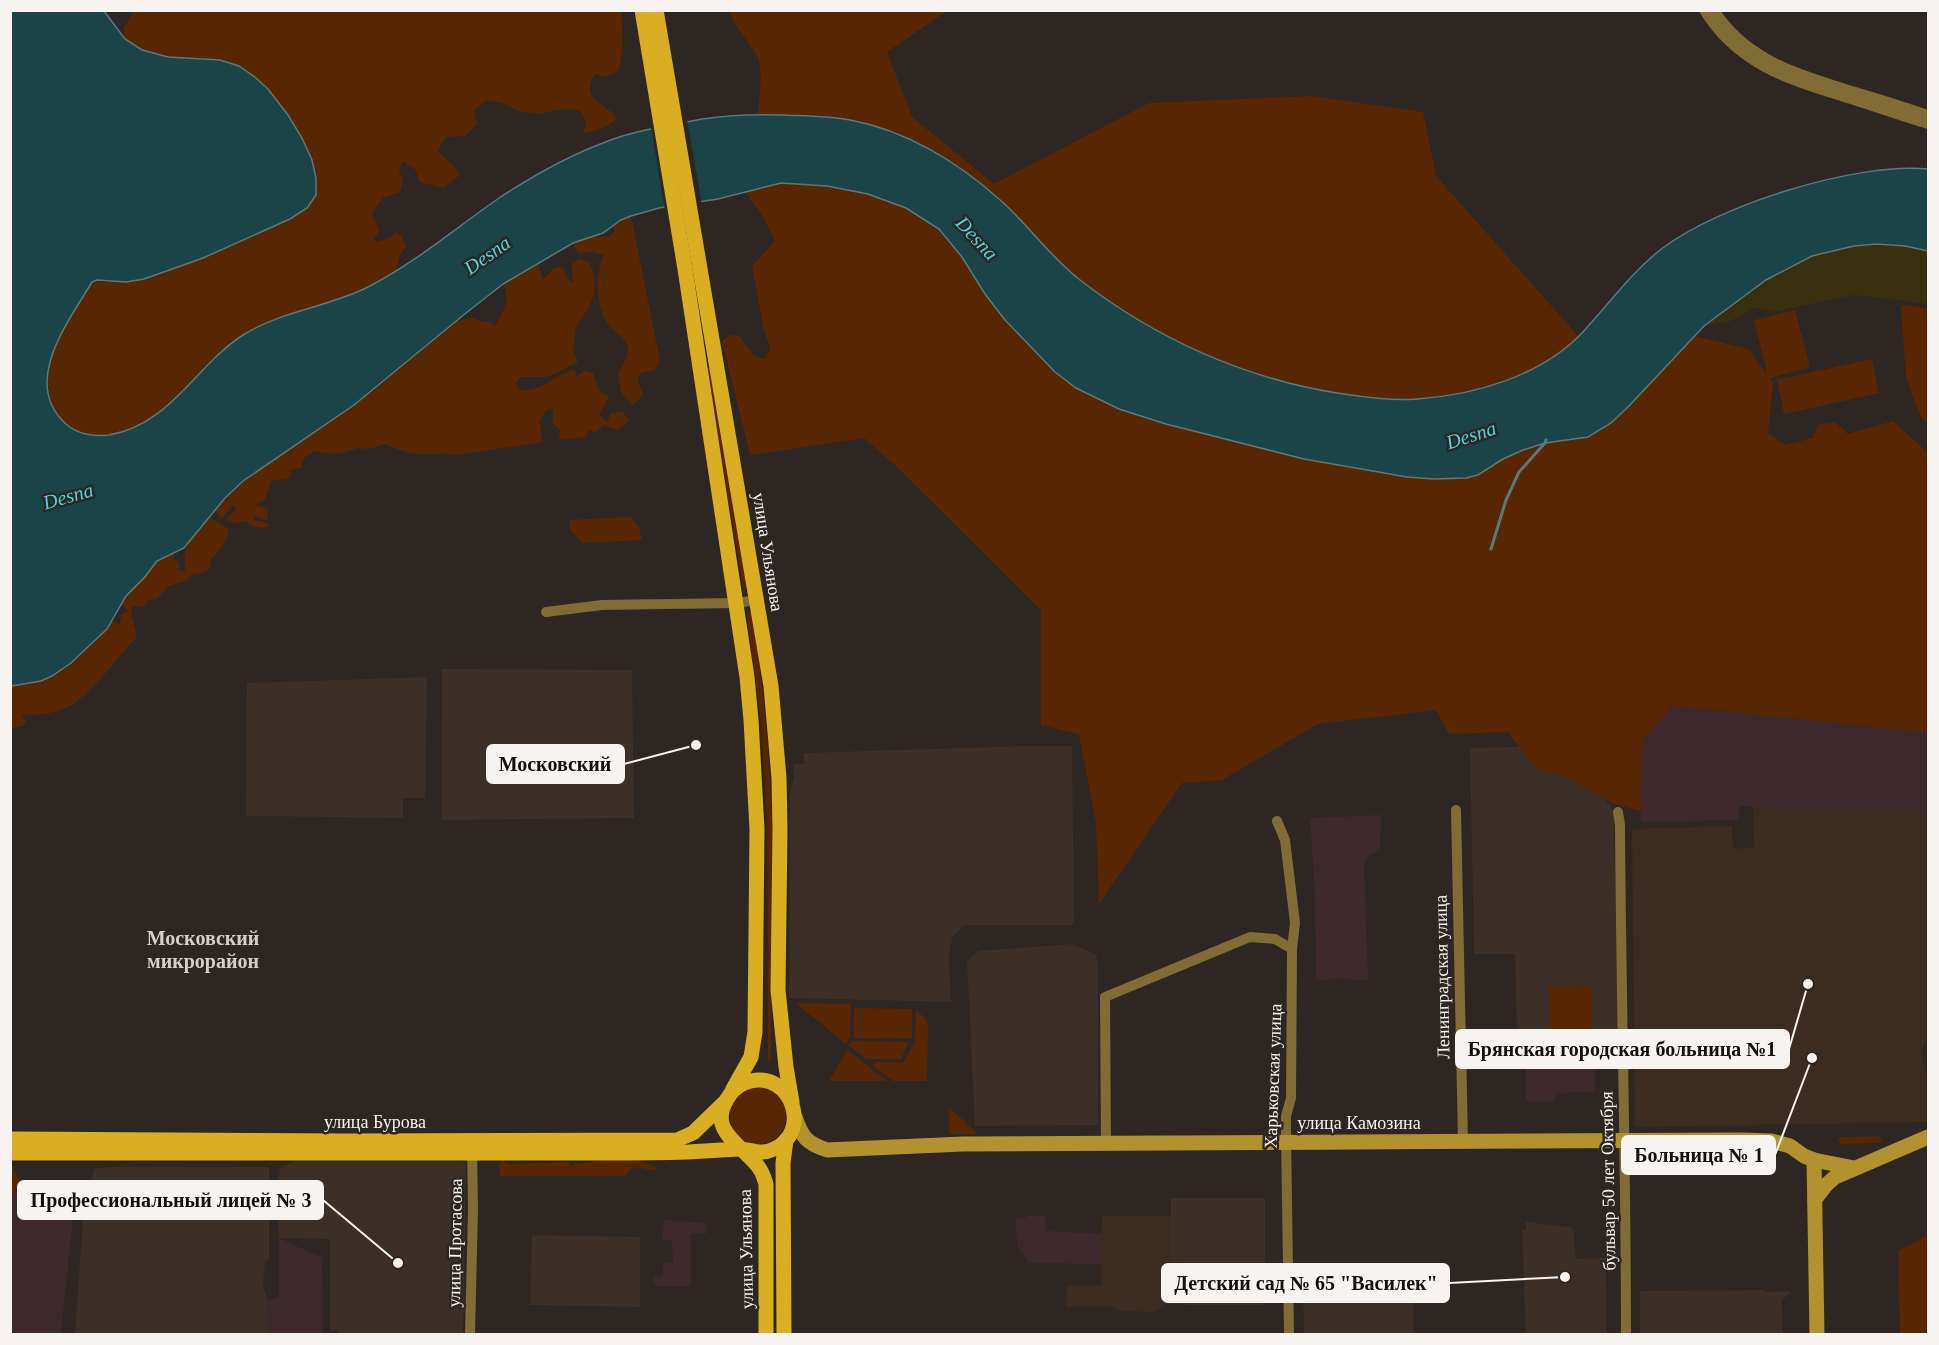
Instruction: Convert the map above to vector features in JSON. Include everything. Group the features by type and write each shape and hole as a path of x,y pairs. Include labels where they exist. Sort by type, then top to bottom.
{"main road":[{"name":"улица Ульянова","path":"642,10 757,600 771,686 780,829 778,990 786,1066 794,1111"},
{"name":"улица Ульянова","path":"656,10 751,720 757,829 755,1032 751,1057 729,1096"},
{"path":"753,1080 777,1085 787,1094 794,1111 792,1130 786,1140 776,1148 764,1152 742,1149 733,1143 726,1134 722,1112 729,1096 741,1084 753,1080"},
{"name":"улица Бурова","path":"10,1153 472,1147 677,1140 693,1133 729,1096"},
{"name":"улица Бурова","path":"10,1138 686,1152 742,1149"},
{"name":"улица Ульянова","path":"784,1335 783,1163 786,1140"},
{"name":"улица Ульянова","path":"742,1149 758,1165 766,1184 766,1335"}],"street":[{"path":"1704,10 1730,42 1756,63 1783,77 1929,124"},
{"path":"1714,10 1736,36 1762,57 1787,70 1929,115"},
{"path":"546,612 602,605 736,603 757,600"},
{"name":"Ленинградская улица","path":"1456,810 1463,1142"},
{"name":"бульвар 50 лет Октября","path":"1618,812 1625,1142 1626,1335"},
{"name":"Харьковская улица","path":"1278,821 1285,840 1295,923 1292,949 1291,1098 1287,1116 1286,1143 1289,1335"},
{"path":"1106,1143 1105,997 1250,937 1275,939 1292,949"},
{"name":"улица Камозина","path":"794,1111 800,1131 807,1141 827,1150 952,1144 1741,1140 1771,1141 1790,1146 1814,1160 1854,1168"},
{"path":"1815,1199 1835,1177 1929,1137"},
{"name":"улица Протасова","path":"470,1335 474,1209 472,1147"},
{"path":"1814,1160 1817,1335"}],"shaded area":[{"path":"132,11 621,11 623,44 619,70 606,77 595,74 590,90 596,101 617,119 601,129 583,133 586,122 581,112 572,109 541,114 518,111 506,104 487,100 474,110 477,124 465,136 446,137 438,150 455,167 459,176 443,188 420,182 415,169 403,161 399,170 403,181 400,192 383,198 372,213 379,231 374,240 377,242 390,238 395,232 402,236 406,247 399,257 396,271 345,296 249,331 227,346 173,403 144,423 109,434 81,433 64,423 55,410 49,393 48,376 56,343 92,282 126,282 144,279 266,231 307,208 316,178 312,160 302,138 268,89 220,60 168,57 141,50 125,39 124,27"},
{"path":"730,11 947,11 887,52 912,117 994,184 1149,103 1310,96 1423,112 1436,176 1579,337 1543,364 1498,383 1462,393 1408,400 1358,397 1315,389 1262,376 1220,362 1146,324 1077,278 991,191 968,172 916,142 877,127 838,119 758,114 759,62"},
{"path":"781,183 827,186 868,194 906,208 939,229 962,257 985,294 1055,372 1076,388 1119,409 1166,424 1304,459 1407,477 1466,478 1478,475 1503,459 1523,450 1545,443 1588,437 1611,423 1695,336 1748,349 1768,376 1754,320 1795,310 1810,367 1770,378 1773,383 1768,433 1785,445 1813,438 1818,425 1835,422 1848,434 1893,421 1928,453 1928,733 1673,706 1642,740 1641,811 1614,804 1564,776 1537,769 1508,732 1449,734 1436,710 1318,724 1222,780 1182,783 1099,904 1096,823 1079,734 1041,725 1041,610 898,468 864,438 750,455 722,341 729,335 739,336 754,356 765,359 770,349 763,326 752,266 775,241 763,217 746,192"},
{"path":"631,216 660,361 655,370 641,373 638,381 643,395 633,405 621,393 618,373 626,359 628,347 607,323 599,299 599,271 604,255 593,252 578,253 573,243 596,235 610,237 614,232 614,226"},
{"path":"579,259 589,262 594,284 591,302 575,331 573,350 578,362 548,377 521,377 515,384 521,390 529,390 575,370 576,377 584,371 593,373 600,392 609,396 599,415 607,422 611,413 622,411 629,420 618,430 604,425 595,433 589,430 586,437 559,440 560,430 553,424 553,411 549,408 539,420 543,442 455,455 413,453 385,444 369,449 357,448 344,453 330,454 314,451 303,459 301,468 293,469 288,479 271,481 265,499 255,505 268,509 267,520 255,516 254,520 269,524 266,528 254,527 245,521 236,523 226,520 236,510 234,504 221,519 215,510 243,481 374,390 456,322 472,317 481,322 491,322 495,327 506,301 503,284 538,264 543,280 554,268 563,267 569,281 573,282 572,264"},
{"path":"1901,305 1928,308 1928,423 1922,420 1906,378"},
{"path":"1872,359 1879,393 1784,414 1777,380"},
{"path":"708,368 710,368 748,588 746,589 743,588"},
{"path":"210,517 229,530 224,543 210,560 211,566 205,572 192,574 187,580 169,586 156,599 147,600 144,607 133,605 131,615 136,638 76,702 50,713 22,714 26,722 22,726 11,728 11,686 50,677 70,665 98,639 113,621 119,625 122,614 128,611 121,605 126,596 157,561 174,553 175,560 179,562 179,570 186,572 187,548"},
{"path":"630,517 639,527 642,540 583,543 571,531 569,520"},
{"path":"749,612 752,613 762,690 772,819 771,1059 769,1061 767,819 761,723 747,616"},
{"path":"442,669 632,670 634,818 441,820"},
{"path":"427,677 425,798 403,798 403,818 246,816 247,683"},
{"path":"1673,706 1928,733 1928,815 1904,808 1739,806 1739,820 1641,822 1642,740"},
{"path":"1072,746 1074,923 1071,925 965,925 952,937 949,956 951,1002 789,998 790,791 794,778 793,764 804,764 804,753"},
{"path":"1540,746 1577,757 1614,812 1618,1054 1553,1056 1535,1067 1518,1067 1515,954 1474,954 1470,748"},
{"path":"1753,806 1904,808 1928,815 1928,1033 1921,1053 1928,1080 1928,1122 1635,1127 1632,829 1732,826 1733,849 1754,847"},
{"path":"1381,815 1380,848 1367,857 1364,863 1368,980 1316,980 1315,895 1310,818"},
{"path":"1072,944 1096,954 1098,966 1098,1125 975,1126 967,961 978,951"},
{"path":"1592,986 1593,1044 1551,1045 1549,987"},
{"path":"797,1004 851,1004 850,1037 846,1044"},
{"path":"854,1008 912,1009 912,1038 854,1038"},
{"path":"916,1010 925,1018 928,1027 927,1081 893,1081 873,1066 875,1062 903,1063 915,1041"},
{"path":"852,1041 909,1042 901,1059 866,1059 849,1046"},
{"path":"847,1050 887,1081 829,1081"},
{"path":"1595,1055 1595,1092 1555,1093 1555,1101 1526,1101 1526,1067 1535,1067 1553,1056"},
{"path":"752,1088 764,1088 774,1092 782,1100 786,1116 782,1132 774,1140 764,1144 752,1144 742,1140 734,1132 730,1122 730,1110 734,1100 742,1092"},
{"path":"949,1107 978,1134 951,1134 949,1132"},
{"path":"1878,1136 1882,1139 1880,1143 1841,1144 1838,1139 1840,1137"},
{"path":"503,1160 510,1165 568,1162 571,1165 604,1160 639,1160 657,1168 652,1170 633,1167 625,1176 500,1176 499,1163"},
{"path":"295,1161 462,1161 466,1165 463,1334 339,1334 339,1330 330,1330 330,1239 279,1238 278,1179 281,1167"},
{"path":"10,1162 21,1183 11,1197 10,1197"},
{"path":"269,1167 269,1259 265,1263 263,1284 270,1334 75,1334 85,1188 89,1187 95,1168"},
{"path":"21,1183 76,1186 61,1334 11,1334 10,1197"},
{"path":"1171,1198 1265,1198 1265,1305 1188,1305 1188,1261 1171,1261"},
{"path":"1026,1216 1045,1216 1046,1231 1102,1234 1102,1264 1029,1263 1017,1246 1016,1219 1026,1218"},
{"path":"1102,1216 1171,1216 1171,1260 1188,1261 1188,1305 1167,1304 1155,1312 1119,1311 1112,1307 1066,1307 1067,1285 1101,1285"},
{"path":"664,1220 707,1223 706,1234 691,1233 691,1286 655,1286 653,1277 663,1276 663,1263 673,1262 672,1241 662,1240"},
{"path":"1526,1222 1571,1227 1574,1234 1576,1259 1606,1258 1607,1334 1526,1334 1522,1230 1526,1230"},
{"path":"532,1235 640,1237 640,1307 530,1305"},
{"path":"1928,1235 1928,1334 1900,1334 1898,1251"},
{"path":"279,1238 322,1258 323,1334 270,1334 267,1300 279,1298"},
{"path":"1315,1278 1411,1279 1413,1281 1414,1334 1304,1334 1303,1280"},
{"path":"1765,1290 1765,1292 1792,1291 1782,1300 1783,1334 1640,1334 1640,1291"}],"sand":[{"path":"1877,244 1905,246 1928,251 1928,304 1854,295 1778,311 1754,308 1729,322 1704,326 1756,287 1798,262 1829,251"}],"water":[{"name":"Desna","path":"11,11 104,11 125,39 142,50 168,57 220,60 239,66 268,89 288,115 312,160 316,178 316,195 307,208 290,219 203,258 144,279 126,282 97,280 92,282 53,352 48,371 47,390 53,408 66,424 80,432 98,436 130,429 149,419 166,407 211,362 243,335 274,320 339,299 370,286 421,254 502,196 564,160 626,135 702,119 742,115 816,116 842,119 891,131 930,149 966,172 1010,209 1080,280 1109,301 1169,337 1201,353 1268,377 1302,386 1367,397 1407,399 1439,397 1484,388 1527,372 1566,348 1639,269 1660,250 1685,233 1751,203 1827,180 1864,172 1928,169 1928,251 1905,246 1877,244 1854,246 1812,256 1766,280 1704,326 1629,406 1611,423 1588,437 1545,443 1523,450 1503,459 1478,475 1466,478 1434,479 1407,477 1304,459 1166,424 1119,409 1076,388 1055,372 1005,320 985,294 962,257 939,229 906,208 868,194 827,186 781,183 718,199 659,208 621,220 603,233 573,243 503,284 354,405 243,481 225,498 184,548 157,561 126,596 107,629 71,663 41,681 11,686"}],"pier":[{"path":"687,119 702,205 665,211 651,127"}],"waterway":[{"path":"1491,549 1506,500 1519,472 1546,440"}],"place":[{"name":"Московский","path":"696,745"},
{"name":"Брянская городская больница №1","path":"1808,984"},
{"name":"Больница № 1","path":"1812,1058"},
{"name":"Профессиональный лицей № 3","path":"398,1263"},
{"name":"Детский сад № 65 \"Василек\"","path":"1565,1277"}],"district":[{"name":"Московский микрорайон","path":"203,950"}]}
